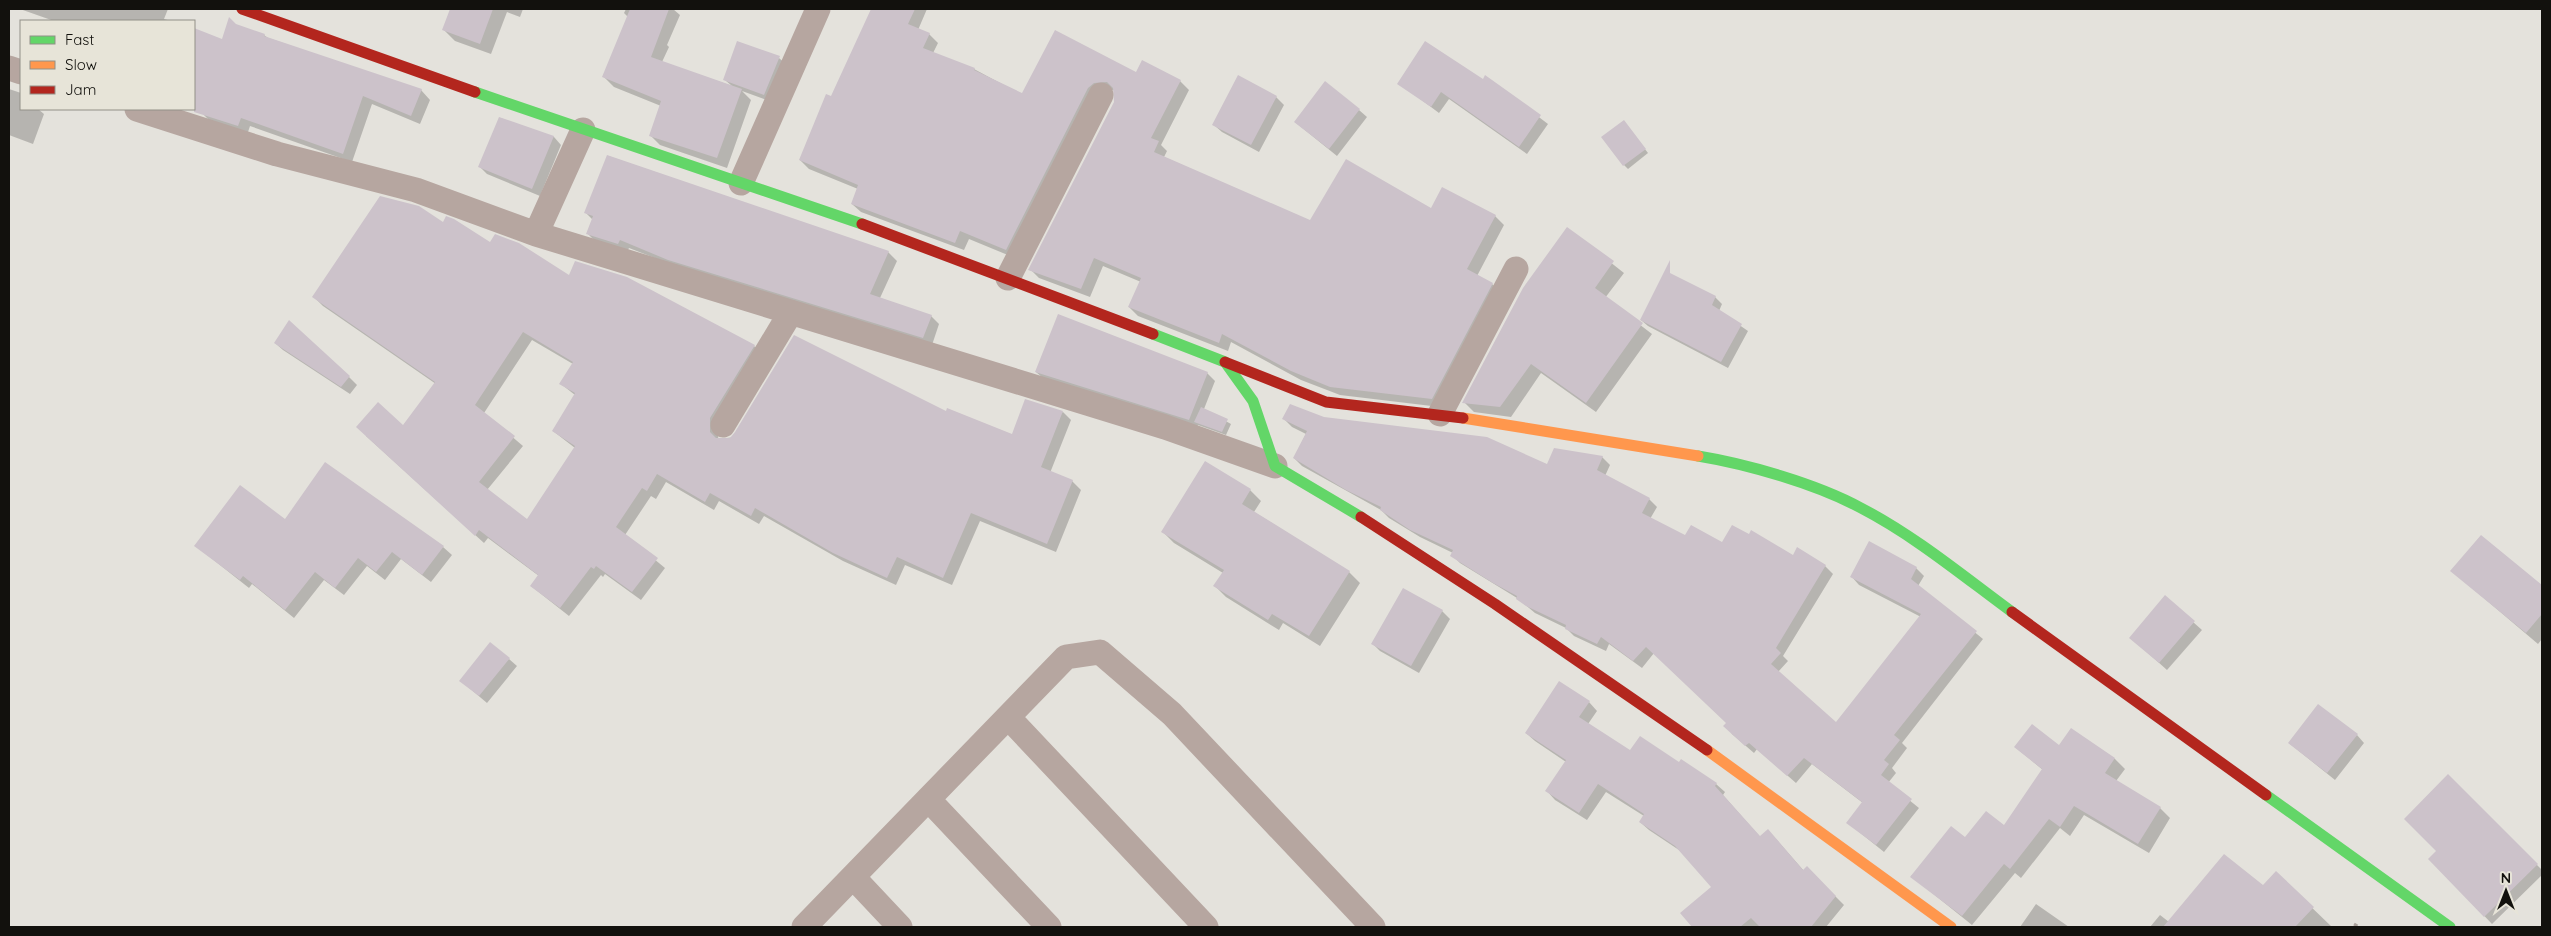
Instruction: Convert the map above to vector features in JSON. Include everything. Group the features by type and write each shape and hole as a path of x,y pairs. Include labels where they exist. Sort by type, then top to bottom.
{"street":[{"path":"242,9 583,130 836,215 1008,278 1269,378 1326,402 1440,414 1654,447 1722,460 1804,484 1862,508 1897,529 2450,927"},
{"path":"741,183 818,9"},
{"path":"1008,278 1101,95"},
{"path":"139,110 277,154 416,190 536,234 1165,427 1276,466 1374,524 1506,610 1771,794 1951,927"},
{"path":"536,234 583,130"},
{"path":"1440,414 1516,269"},
{"path":"723,425 791,312"},
{"path":"1225,362 1253,401 1276,466"},
{"path":"804,927 1066,657 1100,652 1172,714 1373,927"},
{"path":"1008,717 1206,927"},
{"path":"928,799 1049,927"},
{"path":"853,877 900,927"}],"path":[{"path":"2354,924 2359,927"}],"building":[{"path":"450,9 493,9 480,44 442,30"},
{"path":"630,9 669,9 651,57 742,89 717,158 649,136 661,101 602,77"},
{"path":"871,9 915,9 908,24 930,33 923,48 975,68 974,70 1022,93 1055,30 1136,72 1142,60 1181,80 1151,138 1159,141 1154,152 1310,220 1346,159 1431,208 1442,187 1496,215 1467,269 1493,283 1432,399 1330,387 1291,371 1222,334 1219,343 1128,307 1141,278 1094,258 1081,289 1028,270 1114,102 1113,88 1107,82 1094,83 1088,88 1006,250 960,231 955,243 851,204 858,185 799,160 826,94 831,96"},
{"path":"229,17 236,24 265,34 264,36 422,89 411,116 363,96 343,154 241,118 238,126 194,112 195,28 222,39"},
{"path":"737,41 780,56 764,95 723,80"},
{"path":"1425,41 1483,79 1485,75 1541,115 1519,147 1441,92 1431,107 1397,84"},
{"path":"1238,75 1277,96 1251,145 1212,125"},
{"path":"1325,81 1360,109 1329,149 1294,122"},
{"path":"499,117 554,136 532,189 478,167"},
{"path":"1624,120 1646,149 1623,166 1601,137"},
{"path":"607,155 889,251 870,294 932,315 923,338 668,260 620,240 618,244 586,234 593,216 584,213"},
{"path":"380,196 419,206 443,222 446,216 454,219 490,242 495,234 519,243 569,275 575,261 627,277 755,345 710,418 710,432 716,438 730,438 735,432 794,335 946,411 947,408 1012,434 1025,399 1063,411 1041,467 1073,480 1047,544 971,513 943,578 897,557 887,578 833,553 755,508 751,516 710,493 705,502 657,474 647,491 642,488 616,527 658,558 632,592 596,566 594,569 591,567 560,608 530,586 538,575 479,530 475,536 356,427 378,402 403,425 435,382 312,297","holes":["523,332 573,362 559,384 575,393 552,431 575,446 527,519 479,482 515,436 475,405"]},
{"path":"1567,227 1614,261 1595,288 1643,323 1586,403 1531,364 1500,407 1462,403 1523,288"},
{"path":"1670,260 1670,273 1716,296 1712,305 1742,324 1721,362 1640,320"},
{"path":"1058,314 1208,372 1189,420 1035,372"},
{"path":"289,320 350,376 341,387 274,343"},
{"path":"1290,404 1324,417 1487,437 1547,464 1554,448 1603,456 1597,470 1650,498 1642,513 1685,535 1691,525 1722,542 1732,525 1749,534 1751,530 1793,555 1797,547 1826,565 1776,648 1781,653 1771,664 1836,722 1921,614 1850,577 1869,541 1917,567 1911,579 1977,631 1894,735 1900,740 1884,760 1889,764 1881,775 1912,799 1876,845 1846,823 1862,802 1804,758 1787,776 1749,743 1745,746 1723,726 1726,723 1646,647 1633,661 1601,637 1597,644 1565,629 1566,625 1526,606 1516,599 1517,596 1450,556 1453,550 1410,530 1380,510 1381,507 1346,490 1293,458 1307,431 1282,419"},
{"path":"1201,407 1228,419 1222,432 1194,422"},
{"path":"1205,461 1251,489 1242,504 1350,571 1309,636 1272,614 1268,620 1213,586 1224,570 1161,532"},
{"path":"325,462 444,546 422,575 392,552 376,572 358,558 335,588 315,572 285,610 243,576 240,580 194,546 240,485 285,519"},
{"path":"2481,535 2542,585 2542,614 2526,633 2450,571"},
{"path":"1403,588 1443,610 1411,666 1371,644"},
{"path":"2165,595 2195,621 2159,663 2129,638"},
{"path":"490,642 510,658 479,696 459,681"},
{"path":"1559,681 1590,701 1579,717 1630,750 1640,736 1679,762 1681,759 1717,783 1715,786 1760,836 1768,829 1803,870 1807,866 1836,896 1811,927 1760,927 1751,918 1740,927 1692,927 1680,913 1711,887 1675,846 1639,822 1644,814 1598,784 1579,813 1545,791 1566,760 1525,733"},
{"path":"2318,704 2358,734 2327,773 2288,743"},
{"path":"2032,724 2059,745 2071,728 2115,758 2105,773 2161,807 2138,844 2074,806 2060,827 2049,819 2010,869 2004,864 1962,916 1910,877 1951,826 1965,837 1986,811 2004,825 2042,769 2014,747"},
{"path":"2448,774 2538,864 2484,917 2428,859 2436,851 2404,819"},
{"path":"2224,854 2263,885 2276,871 2314,907 2295,927 2163,927"}],"traffic: fast":[{"path":"475,92 862,224"},
{"path":"1153,334 1225,362 1253,401 1275,466 1361,517"},
{"path":"1698,456 1738,464 1781,476 1843,499 1881,519 1920,544 2012,612"},
{"path":"2266,795 2450,927"}],"traffic: slow":[{"path":"1463,418 1698,456"},
{"path":"1707,750 1951,927"}],"traffic: jam":[{"path":"242,9 475,92"},
{"path":"862,224 1153,334"},
{"path":"1225,362 1326,402 1463,418"},
{"path":"1361,517 1495,604 1707,750"},
{"path":"2012,612 2266,795"}]}
